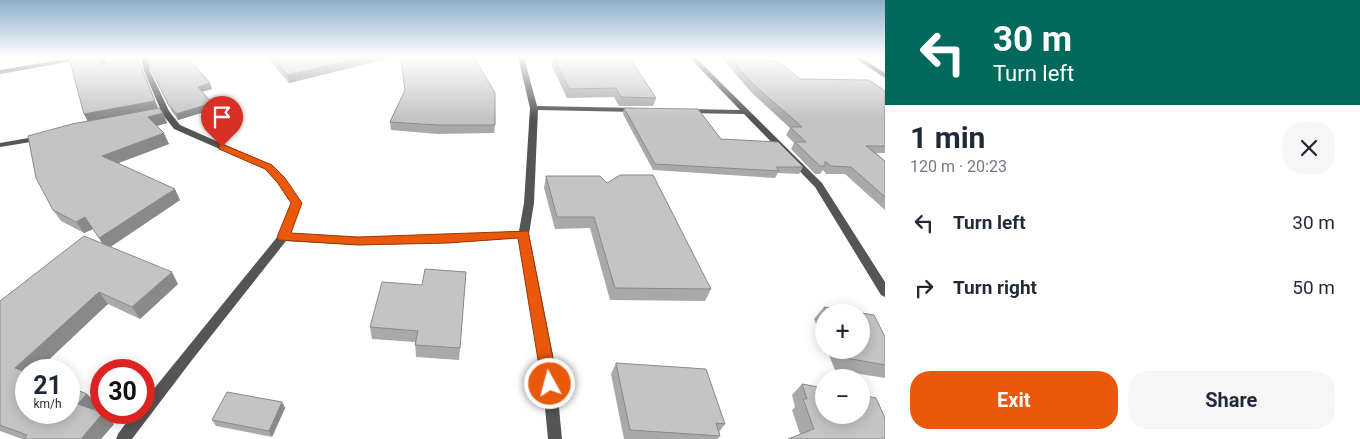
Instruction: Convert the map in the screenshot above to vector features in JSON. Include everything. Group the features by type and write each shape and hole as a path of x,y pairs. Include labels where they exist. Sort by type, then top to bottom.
{"street":[{"path":"124,439 187,356 283,237 296,203 281,180 268,167 177,127 166,113 150,77"},
{"path":"526,77 534,108 529,203 524,234 548,366 555,439"},
{"path":"713,77 819,185 884,287"},
{"path":"534,108 651,110"},
{"path":"680,111 748,112"},
{"path":"138,119 166,113"},
{"path":"0,145 45,137"},
{"path":"283,237 358,241 448,239 524,234"}],"building":[{"path":"74,77 145,77 155,101 84,114"},
{"path":"155,77 205,77 210,83 198,87 212,103 176,114 168,104"},
{"path":"403,77 486,77 495,93 495,125 437,125 390,122 405,90"},
{"path":"563,77 642,77 656,98 621,97 616,88 569,89"},
{"path":"747,77 869,80 885,91 885,146 866,146 885,161 885,197 851,167 831,166 825,161 825,166 820,166 795,142 806,142 790,127 802,127"},
{"path":"159,108 163,113 148,117 164,133 102,156 175,189 99,238 85,217 76,222 53,210 36,178 28,136 72,124"},
{"path":"624,108 698,109 721,139 778,142 803,167 776,167 779,171 655,164"},
{"path":"620,175 653,175 711,289 615,288 594,217 557,217 546,176 600,176 607,183"},
{"path":"84,236 172,272 132,307 99,292 25,359 15,359 15,424 80,424 80,405 90,408 90,424 94,424 81,439 24,439 27,435 0,425 0,301"},
{"path":"425,269 466,272 460,348 415,345 418,331 370,327 382,282 422,285"},
{"path":"870,314 874,315 885,337 885,365 852,359 870,359"},
{"path":"616,363 706,369 725,424 716,423 720,436 630,430"},
{"path":"802,384 815,386 815,424 870,424 870,397 876,398 885,418 885,439 788,439 814,429 803,399 807,399"},
{"path":"80,391 87,394 80,402"},
{"path":"227,392 282,402 269,431 212,420"}],"route":[{"path":"222,147 268,167 281,180 296,203 283,237 358,241 448,239 524,234 550,384"}]}
